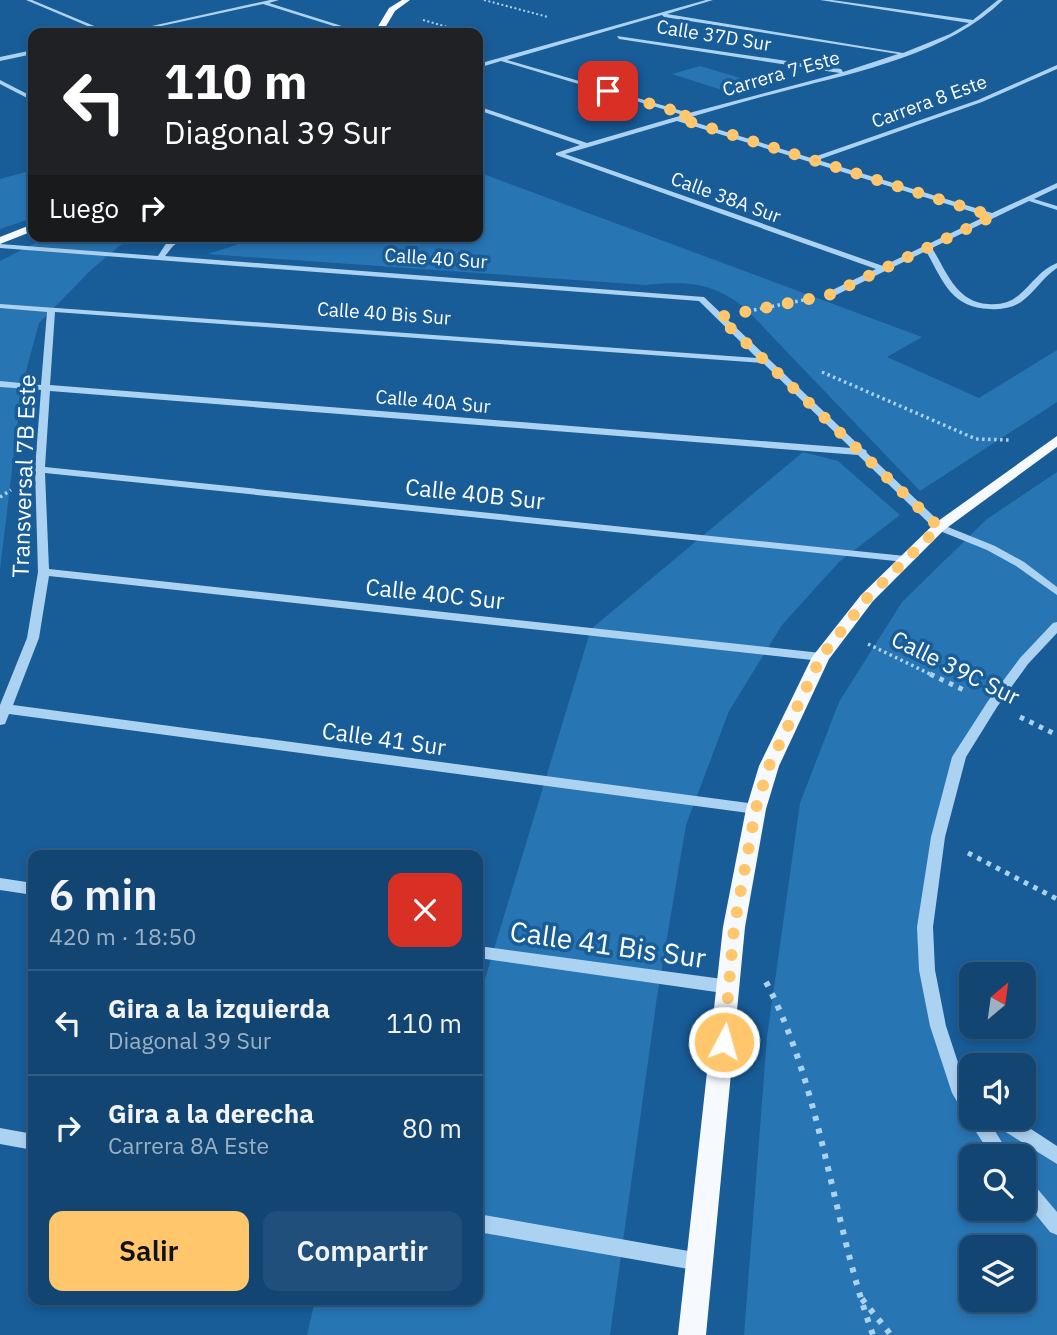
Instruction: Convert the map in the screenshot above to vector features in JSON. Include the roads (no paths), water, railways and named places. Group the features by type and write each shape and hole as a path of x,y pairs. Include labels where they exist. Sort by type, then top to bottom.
{"main road":[{"path":"381,28 392,10 407,0"},
{"path":"0,241 28,229"},
{"path":"692,1335 730,987 734,927 756,808 769,766 821,657 867,598 939,527 1056,441"}],"street":[{"path":"28,0 96,28"},
{"path":"254,0 345,28"},
{"path":"146,28 277,0"},
{"path":"483,65 711,0"},
{"path":"822,0 976,22"},
{"name":"Carrera 7 Este","path":"558,154 904,54 976,22 988,15 1001,0"},
{"path":"664,15 904,54"},
{"name":"Calle 37D Sur","path":"619,37 845,71"},
{"path":"0,59 28,53"},
{"path":"501,60 688,115"},
{"name":"Carrera 8 Este","path":"811,160 980,100 1057,67"},
{"path":"0,82 28,96"},
{"path":"483,109 586,145"},
{"path":"678,118 993,216"},
{"name":"Calle 38A Sur","path":"558,154 883,269"},
{"path":"829,295 1057,185"},
{"path":"1028,199 1057,208"},
{"path":"159,259 173,242"},
{"name":"Calle 40 Sur","path":"0,246 701,299 766,361"},
{"path":"928,247 958,296 988,307 1008,306 1019,300 1042,273 1057,265"},
{"name":"Calle 40 Bis Sur","path":"0,306 766,361"},
{"name":"Transversal 7B Este","path":"3,715 33,638 44,572 40,469 51,310"},
{"path":"766,361 939,527 991,548 1020,564 1057,592"},
{"name":"Calle 40A Sur","path":"0,384 863,452"},
{"name":"Calle 40B Sur","path":"40,469 905,559"},
{"name":"Calle 40C Sur","path":"44,572 821,657"},
{"path":"959,1079 938,1026 927,970 925,927 938,837 959,757 992,704 1024,661 1057,626"},
{"name":"Calle 41 Sur","path":"3,715 756,808"},
{"path":"0,884 28,888"},
{"name":"Calle 41 Bis Sur","path":"483,953 730,987"},
{"path":"1017,1130 1057,1156"},
{"path":"0,1136 28,1141"},
{"path":"1036,1201 1057,1226"},
{"path":"483,1224 700,1262"}]}
